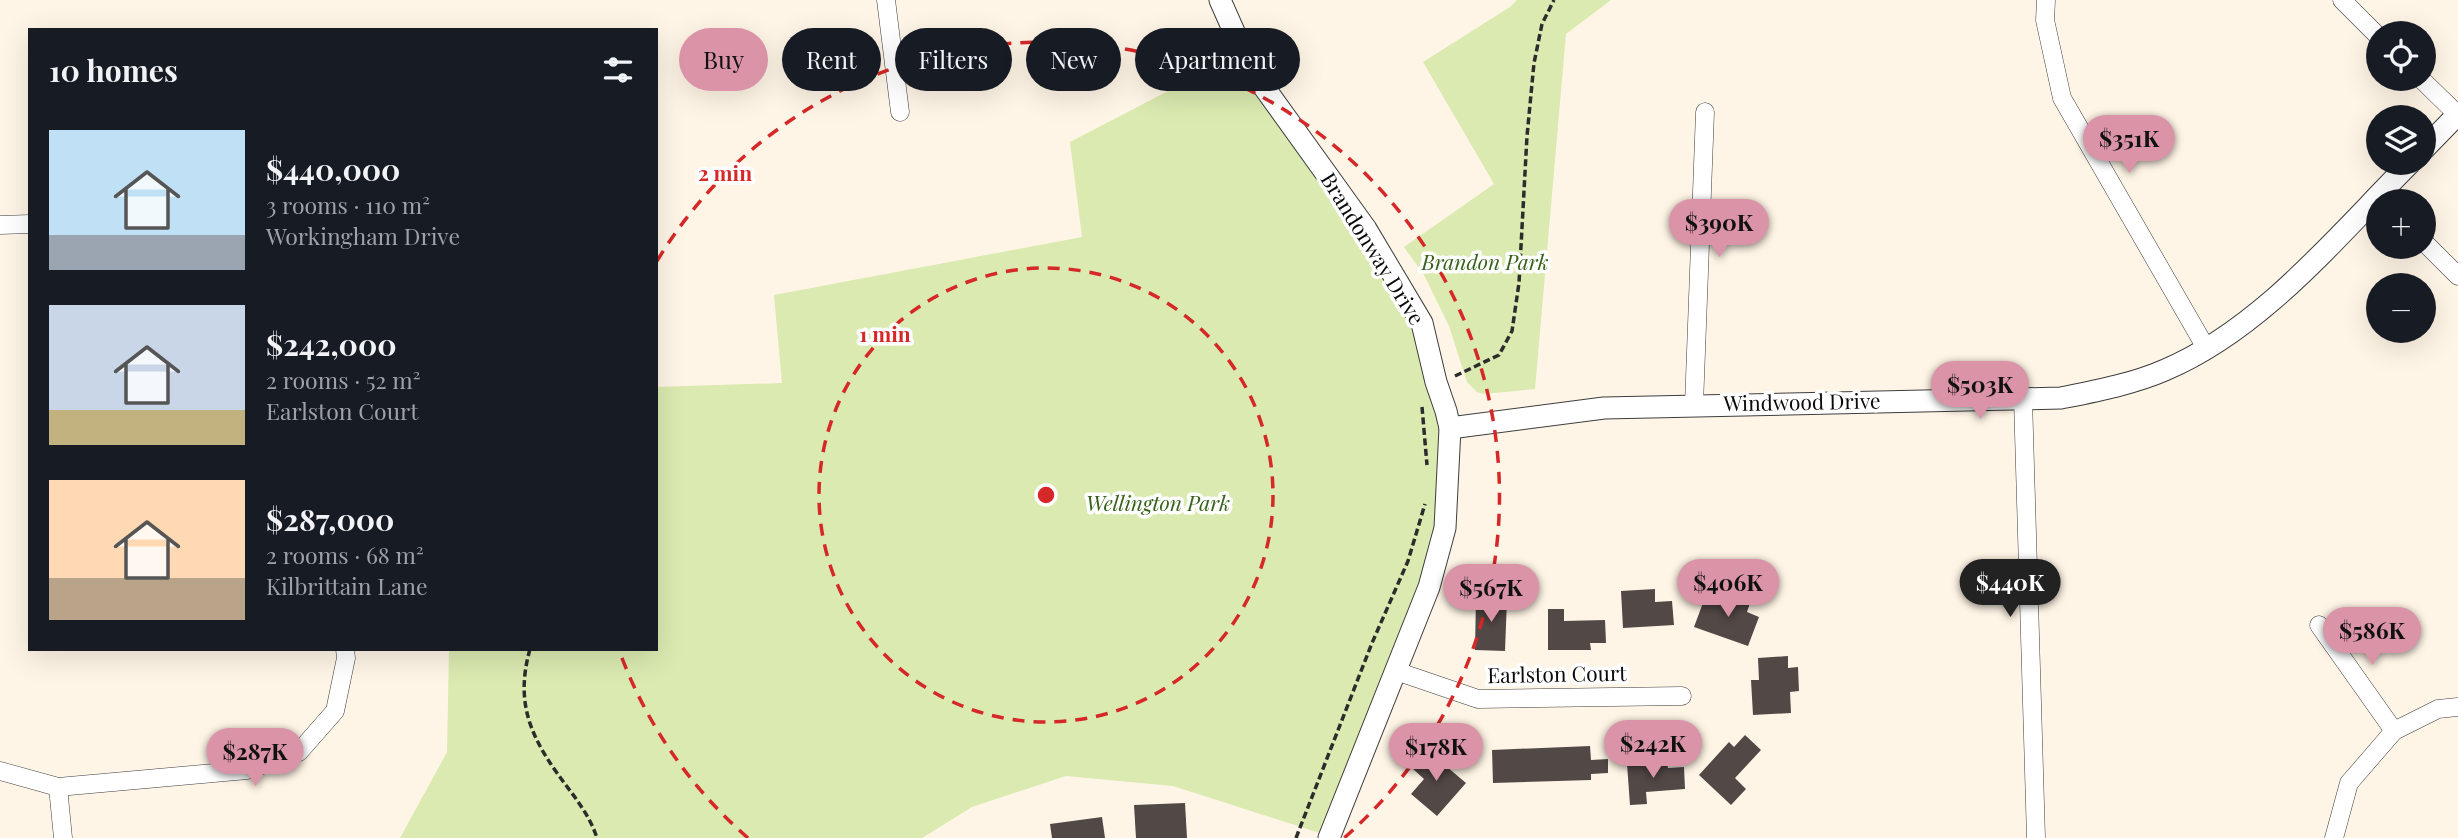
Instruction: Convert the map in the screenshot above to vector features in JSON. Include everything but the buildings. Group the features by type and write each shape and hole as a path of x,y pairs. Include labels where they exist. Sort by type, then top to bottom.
{"street":[{"path":"886,0 900,112"},
{"name":"Brandonway Drive","path":"1220,0 1243,52 1261,83 1366,229 1422,323 1450,428 1445,528 1429,587 1329,838"},
{"path":"2046,0 2045,20 2062,98 2206,348"},
{"path":"2342,0 2366,24"},
{"path":"2434,91 2458,114 2436,137"},
{"path":"1695,405 1705,112"},
{"name":"Windwood Drive","path":"2388,189 2400,175"},
{"name":"Windwood Drive","path":"1450,428 1604,408 2061,398 2111,387 2165,370 2206,348 2250,318 2366,212"},
{"path":"0,225 28,224"},
{"path":"2436,254 2458,276"},
{"path":"2023,399 2036,838"},
{"path":"2319,625 2394,731"},
{"path":"0,771 58,787 247,771 299,752 335,711 345,651"},
{"name":"Earlston Court","path":"1396,671 1479,699 1682,696"},
{"path":"2334,838 2349,783 2394,731 2438,709 2458,707"},
{"path":"58,787 63,838"}],"path":[{"path":"529,651 524,672 526,716 556,771 582,804 597,838"}],"green space":[{"name":"Brandon Park","path":"1517,0 1611,0 1566,34 1535,389 1484,394 1477,392 1467,382 1449,326 1424,275 1404,247 1494,184 1423,62"},
{"name":"Wellington Park","path":"1168,91 1269,91 1422,323 1446,411 1445,528 1329,836 1173,786 1066,776 972,807 922,838 400,838 447,752 449,651 658,651 658,387 782,383 774,295 1082,237 1070,142"}]}
